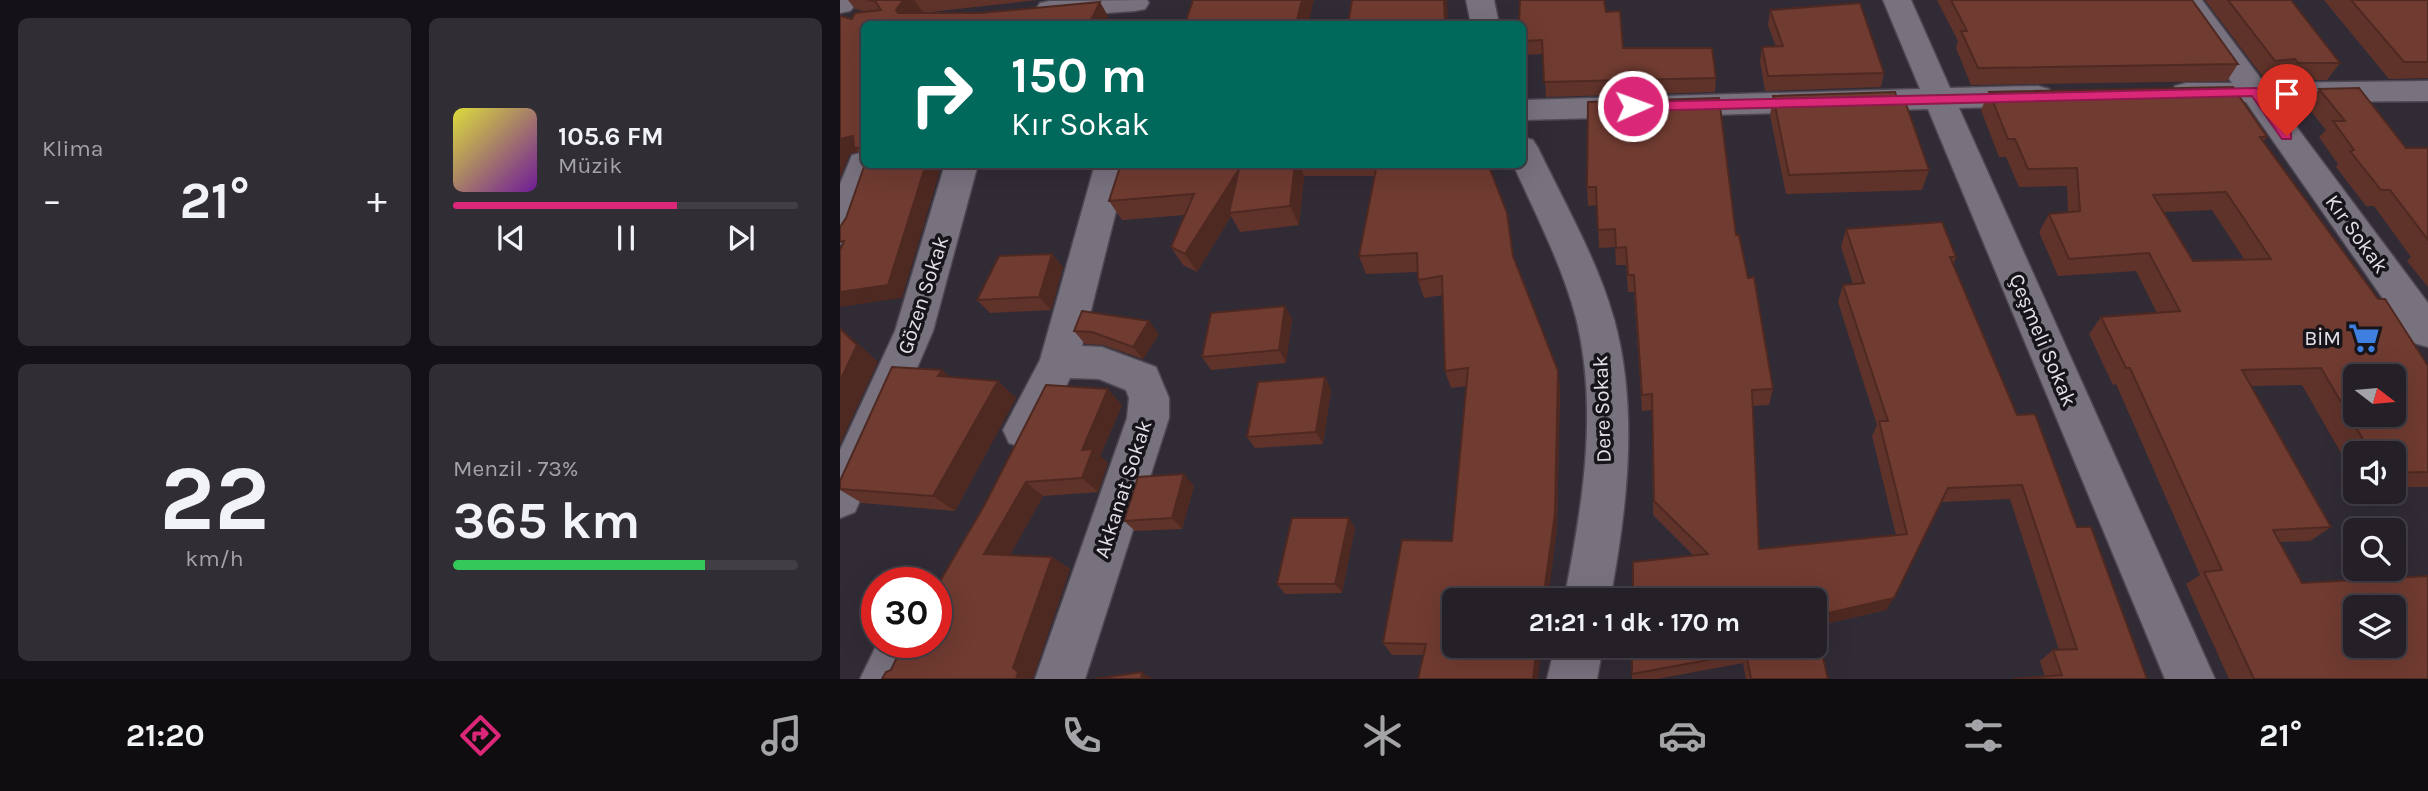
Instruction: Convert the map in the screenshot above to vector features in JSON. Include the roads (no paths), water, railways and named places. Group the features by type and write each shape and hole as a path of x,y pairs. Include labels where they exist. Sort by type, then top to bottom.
{"street":[{"path":"840,5 846,0"},
{"path":"1480,0 1484,21"},
{"name":"Çeşmeli Sokak","path":"1897,0 2190,679"},
{"name":"Kır Sokak","path":"2188,0 2428,332"},
{"path":"1032,15 1135,9"},
{"path":"2159,94 2428,91"},
{"path":"1526,110 2063,95"},
{"name":"Dere Sokak","path":"1526,157 1579,271 1596,322 1605,383 1606,456 1600,535 1589,588"},
{"path":"840,231 862,168"},
{"name":"Gözen Sokak","path":"840,498 915,331 961,168"},
{"path":"1010,457 1059,361 1111,168"},
{"name":"Akkanat Sokak","path":"1059,361 1102,363 1142,379 1149,398 1148,418 1060,679"},
{"path":"885,679 896,658"},
{"path":"1572,679 1576,658"}],"place":[{"name":"BİM","path":"2364,338"}]}
